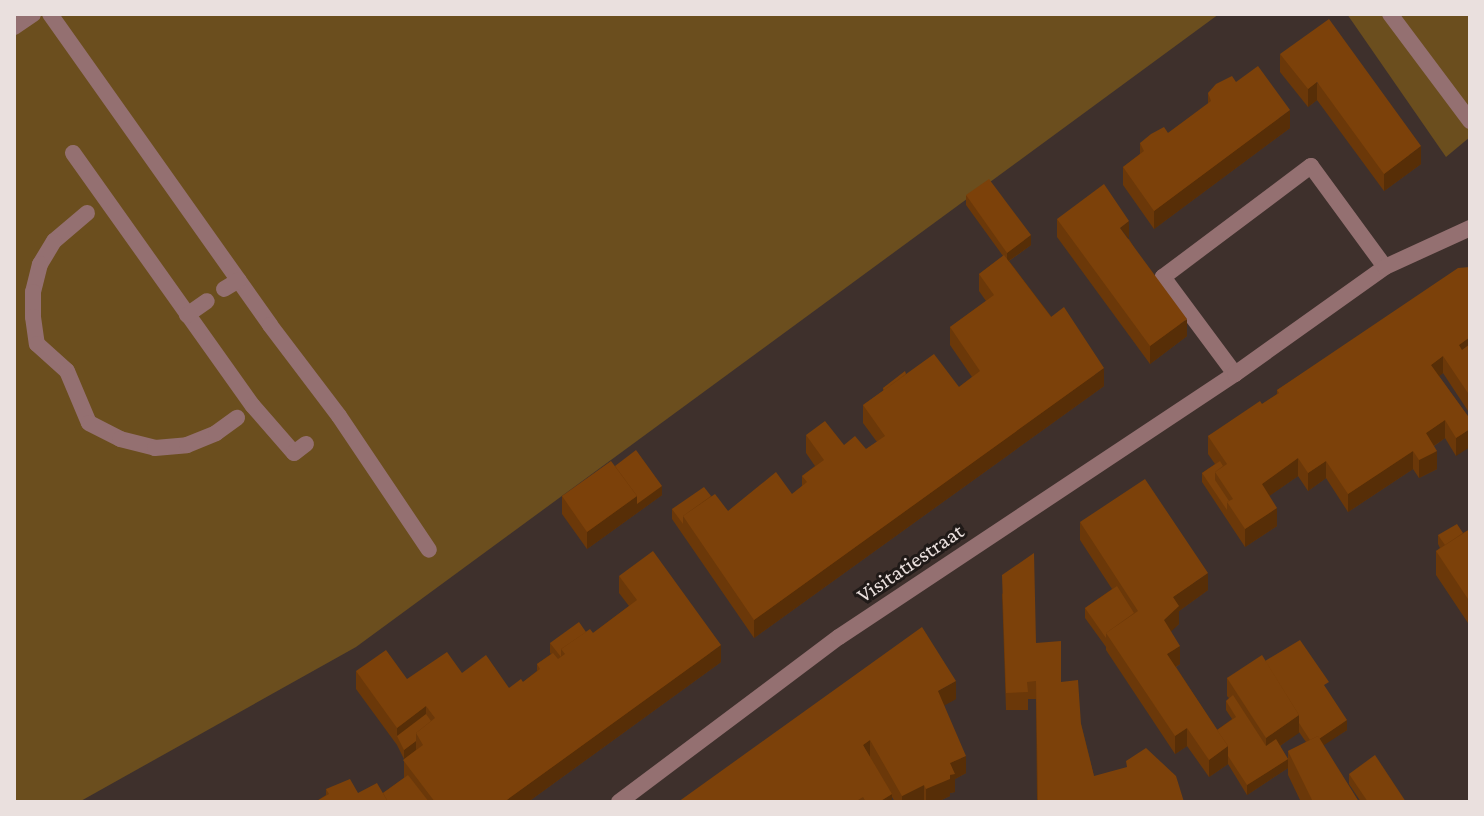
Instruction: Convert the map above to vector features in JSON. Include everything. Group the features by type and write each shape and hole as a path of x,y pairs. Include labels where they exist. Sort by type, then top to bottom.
{"street":[{"path":"14,27 33,14"},
{"path":"50,14 239,280 334,421 429,550"},
{"path":"1390,14 1470,121"},
{"path":"73,153 103,201 187,315 246,411 294,453 306,444"},
{"path":"1235,374 1163,277 1311,166 1385,267"},
{"path":"87,213 54,241 40,264 33,292 33,317 37,344 67,371 89,423 120,439 155,448 187,445 216,433 246,411"},
{"name":"Visitatiestraat","path":"619,802 839,637 1235,374 1385,267 1470,228"},
{"path":"224,289 239,280"},
{"path":"187,315 207,301"}],"shaded area":[{"path":"14,14 1219,14 356,647 79,802 14,802"},
{"path":"1347,14 1470,14 1470,137 1446,157"}],"building":[{"path":"1329,19 1421,146 1384,174 1317,82 1308,89 1280,54"},
{"path":"1258,66 1290,110 1154,211 1123,167 1144,151 1140,143 1164,127 1168,133 1211,101 1208,93 1216,84 1232,76 1236,82"},
{"path":"989,179 1031,235 1007,253 966,195"},
{"path":"1104,184 1129,221 1120,228 1187,319 1150,346 1057,219"},
{"path":"1004,255 1051,317 1064,307 1104,368 754,620 683,516 715,494 728,511 776,472 792,494 807,482 802,476 824,460 806,435 825,421 844,445 855,436 866,449 885,436 863,405 934,354 959,387 980,371 950,327 994,295 979,274"},
{"path":"1470,267 1470,337 1459,345 1462,350 1470,344 1470,396 1443,356 1431,365 1470,419 1470,429 1456,438 1445,420 1426,433 1437,451 1419,460 1413,451 1348,494 1326,461 1308,473 1298,458 1262,484 1277,508 1245,529 1227,502 1233,499 1215,472 1227,464 1208,436 1260,401 1262,404 1279,393 1277,390 1458,268"},
{"path":"905,371 906,374 884,390 883,388"},
{"path":"636,450 662,486 637,504 637,496 615,466"},
{"path":"611,461 637,496 587,532 562,496"},
{"path":"1220,461 1223,466 1215,472 1215,480 1229,501 1227,510 1202,473"},
{"path":"1145,479 1208,573 1173,597 1179,606 1164,620 1180,646 1167,654 1228,746 1209,760 1187,728 1175,736 1106,633 1138,611 1080,522"},
{"path":"704,487 711,496 683,516 683,524 672,509"},
{"path":"1457,524 1463,533 1445,545 1438,535"},
{"path":"1470,529 1470,602 1436,551"},
{"path":"653,551 721,645 504,802 435,802 403,760 423,745 416,733 435,718 426,706 397,728 356,671 386,650 407,679 447,652 462,673 486,655 509,688 540,669 537,664 553,653 558,659 565,654 561,649 590,629 593,633 637,600 619,576"},
{"path":"1034,553 1036,643 1061,641 1061,682 1078,680 1081,724 1094,776 1127,767 1126,761 1146,748 1176,776 1184,802 1038,802 1036,681 1027,682 1028,692 1006,693 1002,575"},
{"path":"1117,586 1134,613 1106,633 1106,638 1085,608"},
{"path":"579,622 586,632 561,649 561,657 550,643"},
{"path":"922,627 956,681 938,691 966,756 950,763 955,774 950,775 950,779 926,789 924,785 902,796 870,740 863,745 892,794 879,802 866,802 863,797 855,802 678,802"},
{"path":"1300,640 1329,682 1324,685 1347,720 1319,739 1318,736 1310,740 1299,723 1299,715 1265,661"},
{"path":"1262,655 1299,715 1266,738 1227,678"},
{"path":"1233,695 1266,746 1276,739 1288,759 1247,785 1228,756 1228,746 1217,730 1236,717 1226,701"},
{"path":"426,714 431,721 416,733 416,741 404,750 397,736"},
{"path":"1318,736 1359,802 1313,802 1288,751"},
{"path":"1375,755 1406,802 1368,802 1349,774"},
{"path":"408,775 429,802 388,802 383,793"},
{"path":"350,779 358,793 377,783 388,802 315,802 329,794 326,789"}]}
